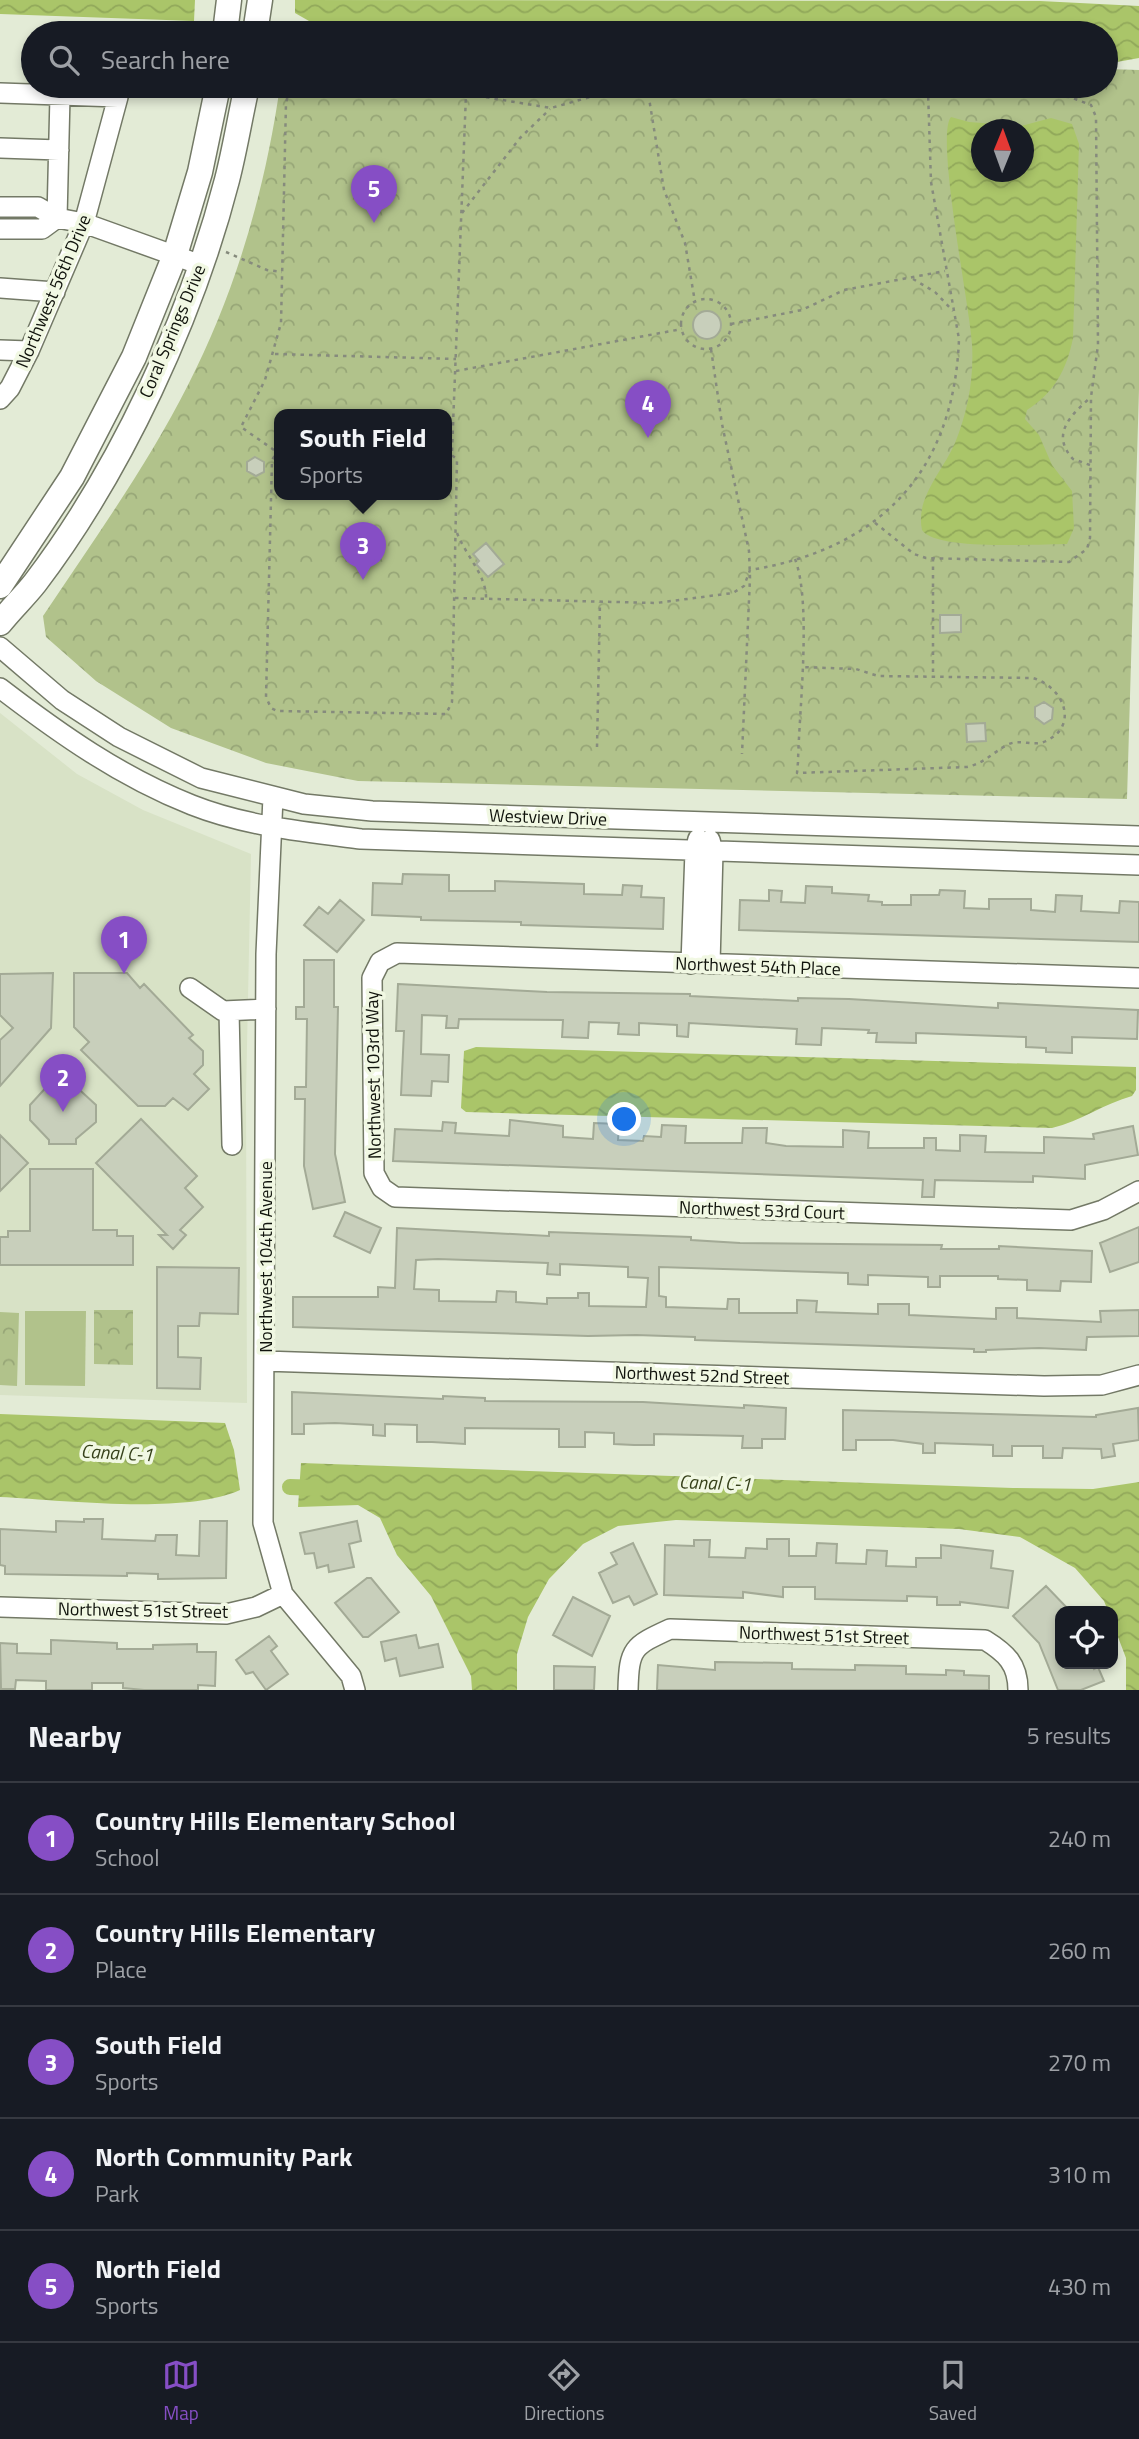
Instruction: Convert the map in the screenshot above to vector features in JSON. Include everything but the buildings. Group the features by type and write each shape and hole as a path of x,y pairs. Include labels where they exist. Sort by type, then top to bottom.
{"main road":[{"path":"226,21 229,0"},
{"path":"257,21 260,0"},
{"name":"Coral Springs Drive","path":"0,586 72,477 134,357 175,256 200,172 215,98"},
{"name":"Coral Springs Drive","path":"0,623 35,583 95,493 161,369 201,265 228,180 245,98"}],"street":[{"path":"0,93 21,94"},
{"path":"57,218 60,98"},
{"name":"Northwest 56th Drive","path":"0,399 10,388 29,351 84,223 118,98"},
{"path":"0,148 59,150"},
{"path":"0,207 38,207 57,218 84,223 201,265"},
{"path":"0,229 42,229 57,218"},
{"path":"0,288 55,292"},
{"path":"0,350 29,351"},
{"name":"Westview Drive","path":"0,647 62,700 119,737 201,778 273,797 372,811 1139,836"},
{"name":"Westview Drive","path":"0,688 110,765 193,806 271,827 361,839 1139,865"},
{"name":"Northwest 104th Avenue","path":"273,797 266,1009 263,1523 283,1594 351,1676 355,1690"},
{"path":"701,964 704,822"},
{"name":"Northwest 54th Place","path":"380,962 397,953 1139,978"},
{"name":"Northwest 103rd Way","path":"380,962 372,978 374,1173 382,1188"},
{"path":"190,988 215,1007 229,1011 266,1009"},
{"path":"229,1011 232,1145"},
{"name":"Northwest 53rd Court","path":"382,1188 395,1197 1071,1220 1103,1210 1139,1191"},
{"name":"Northwest 52nd Street","path":"264,1361 1044,1386 1102,1385 1139,1375"},
{"name":"Northwest 51st Street","path":"0,1607 226,1614 256,1607 283,1594"},
{"name":"Northwest 51st Street","path":"628,1690 629,1660 642,1642 670,1629 985,1640 1006,1653 1018,1674 1018,1690"}],"path":[{"path":"274,448 241,427 275,354 281,323 287,98"},
{"path":"452,417 466,98"},
{"path":"490,98 551,108 587,98"},
{"path":"650,98 664,190 685,243 695,302"},
{"path":"750,570 828,548 874,522 911,486 943,433 958,363 955,313 931,182 928,98"},
{"path":"874,522 914,554 933,558 1069,562 1087,549 1090,538 1091,397 1098,345 1096,117 1091,105 1073,98"},
{"path":"462,213 520,138 551,108"},
{"path":"226,253 267,270 282,272"},
{"path":"731,324 802,310 844,290 946,271"},
{"path":"909,278 929,287 955,313"},
{"path":"711,300 719,303 730,316 731,324 726,340 711,349 696,347 684,336 684,314 695,302 711,300"},
{"path":"456,371 682,329"},
{"path":"711,349 722,424 749,551 742,754"},
{"path":"275,354 456,359"},
{"path":"1090,465 1070,456 1062,434 1070,416 1091,397"},
{"path":"274,456 266,697 271,708 276,711 446,714 452,702 455,598 457,459 452,455"},
{"path":"456,530 468,559 486,583 486,599"},
{"path":"933,558 933,677"},
{"path":"795,559 803,589 797,773 967,767 983,764 1014,743 1043,743 1053,738 1062,726 1061,696 1041,680 878,676 856,669 801,667"},
{"path":"455,598 656,603 733,593 744,586 750,570"},
{"path":"597,747 600,602"}],"shaded area":[{"path":"0,713 77,774 143,810 251,854 246,1094 247,1403 0,1395"}],"green space":[{"path":"1118,69 1139,70 1139,389 1127,799 358,781 266,763 171,728 96,681 46,637 43,616 119,503 188,385 221,313 234,277 266,163 278,98 1118,98"},
{"path":"94,1310 133,1310 133,1365 94,1364"},
{"path":"25,1311 86,1311 85,1386 25,1385"},
{"path":"0,1312 19,1313 17,1386 0,1385"}],"water":[{"path":"0,0 195,0 194,21 0,14"},
{"path":"295,0 1040,1 1139,6 1139,58 1118,62 1118,21 309,21 295,13"},
{"path":"951,117 971,122 971,182 1034,182 1034,123 1051,118 1072,124 1079,144 1073,338 1058,379 1045,396 1027,410 1025,419 1039,435 1052,465 1072,491 1074,528 1067,544 967,544 931,537 922,530 921,518 926,496 955,443 969,394 972,369 970,325 947,155 947,130"},
{"path":"476,1047 1136,1067 1136,1090 1132,1096 1052,1128 466,1112 461,1108 464,1051"},
{"path":"0,1414 225,1423 234,1450 240,1490 217,1498 157,1504 0,1497"},
{"path":"301,1463 1013,1488 1093,1489 1139,1482 1139,1690 1126,1690 1126,1658 1118,1637 1118,1606 1106,1606 1075,1568 1020,1537 959,1529 676,1520 618,1526 583,1544 549,1579 528,1617 517,1654 517,1690 472,1690 471,1676 431,1596 397,1555 380,1518 358,1505 298,1507"}],"waterway":[{"name":"Canal C-1","path":"290,1487 319,1488"}],"place":[{"name":"North Field","path":"374,223"},
{"name":"North Community Park","path":"648,438"},
{"name":"South Field","path":"363,580"},
{"name":"Country Hills Elementary School","path":"124,974"},
{"name":"Country Hills Elementary","path":"63,1112"}]}
